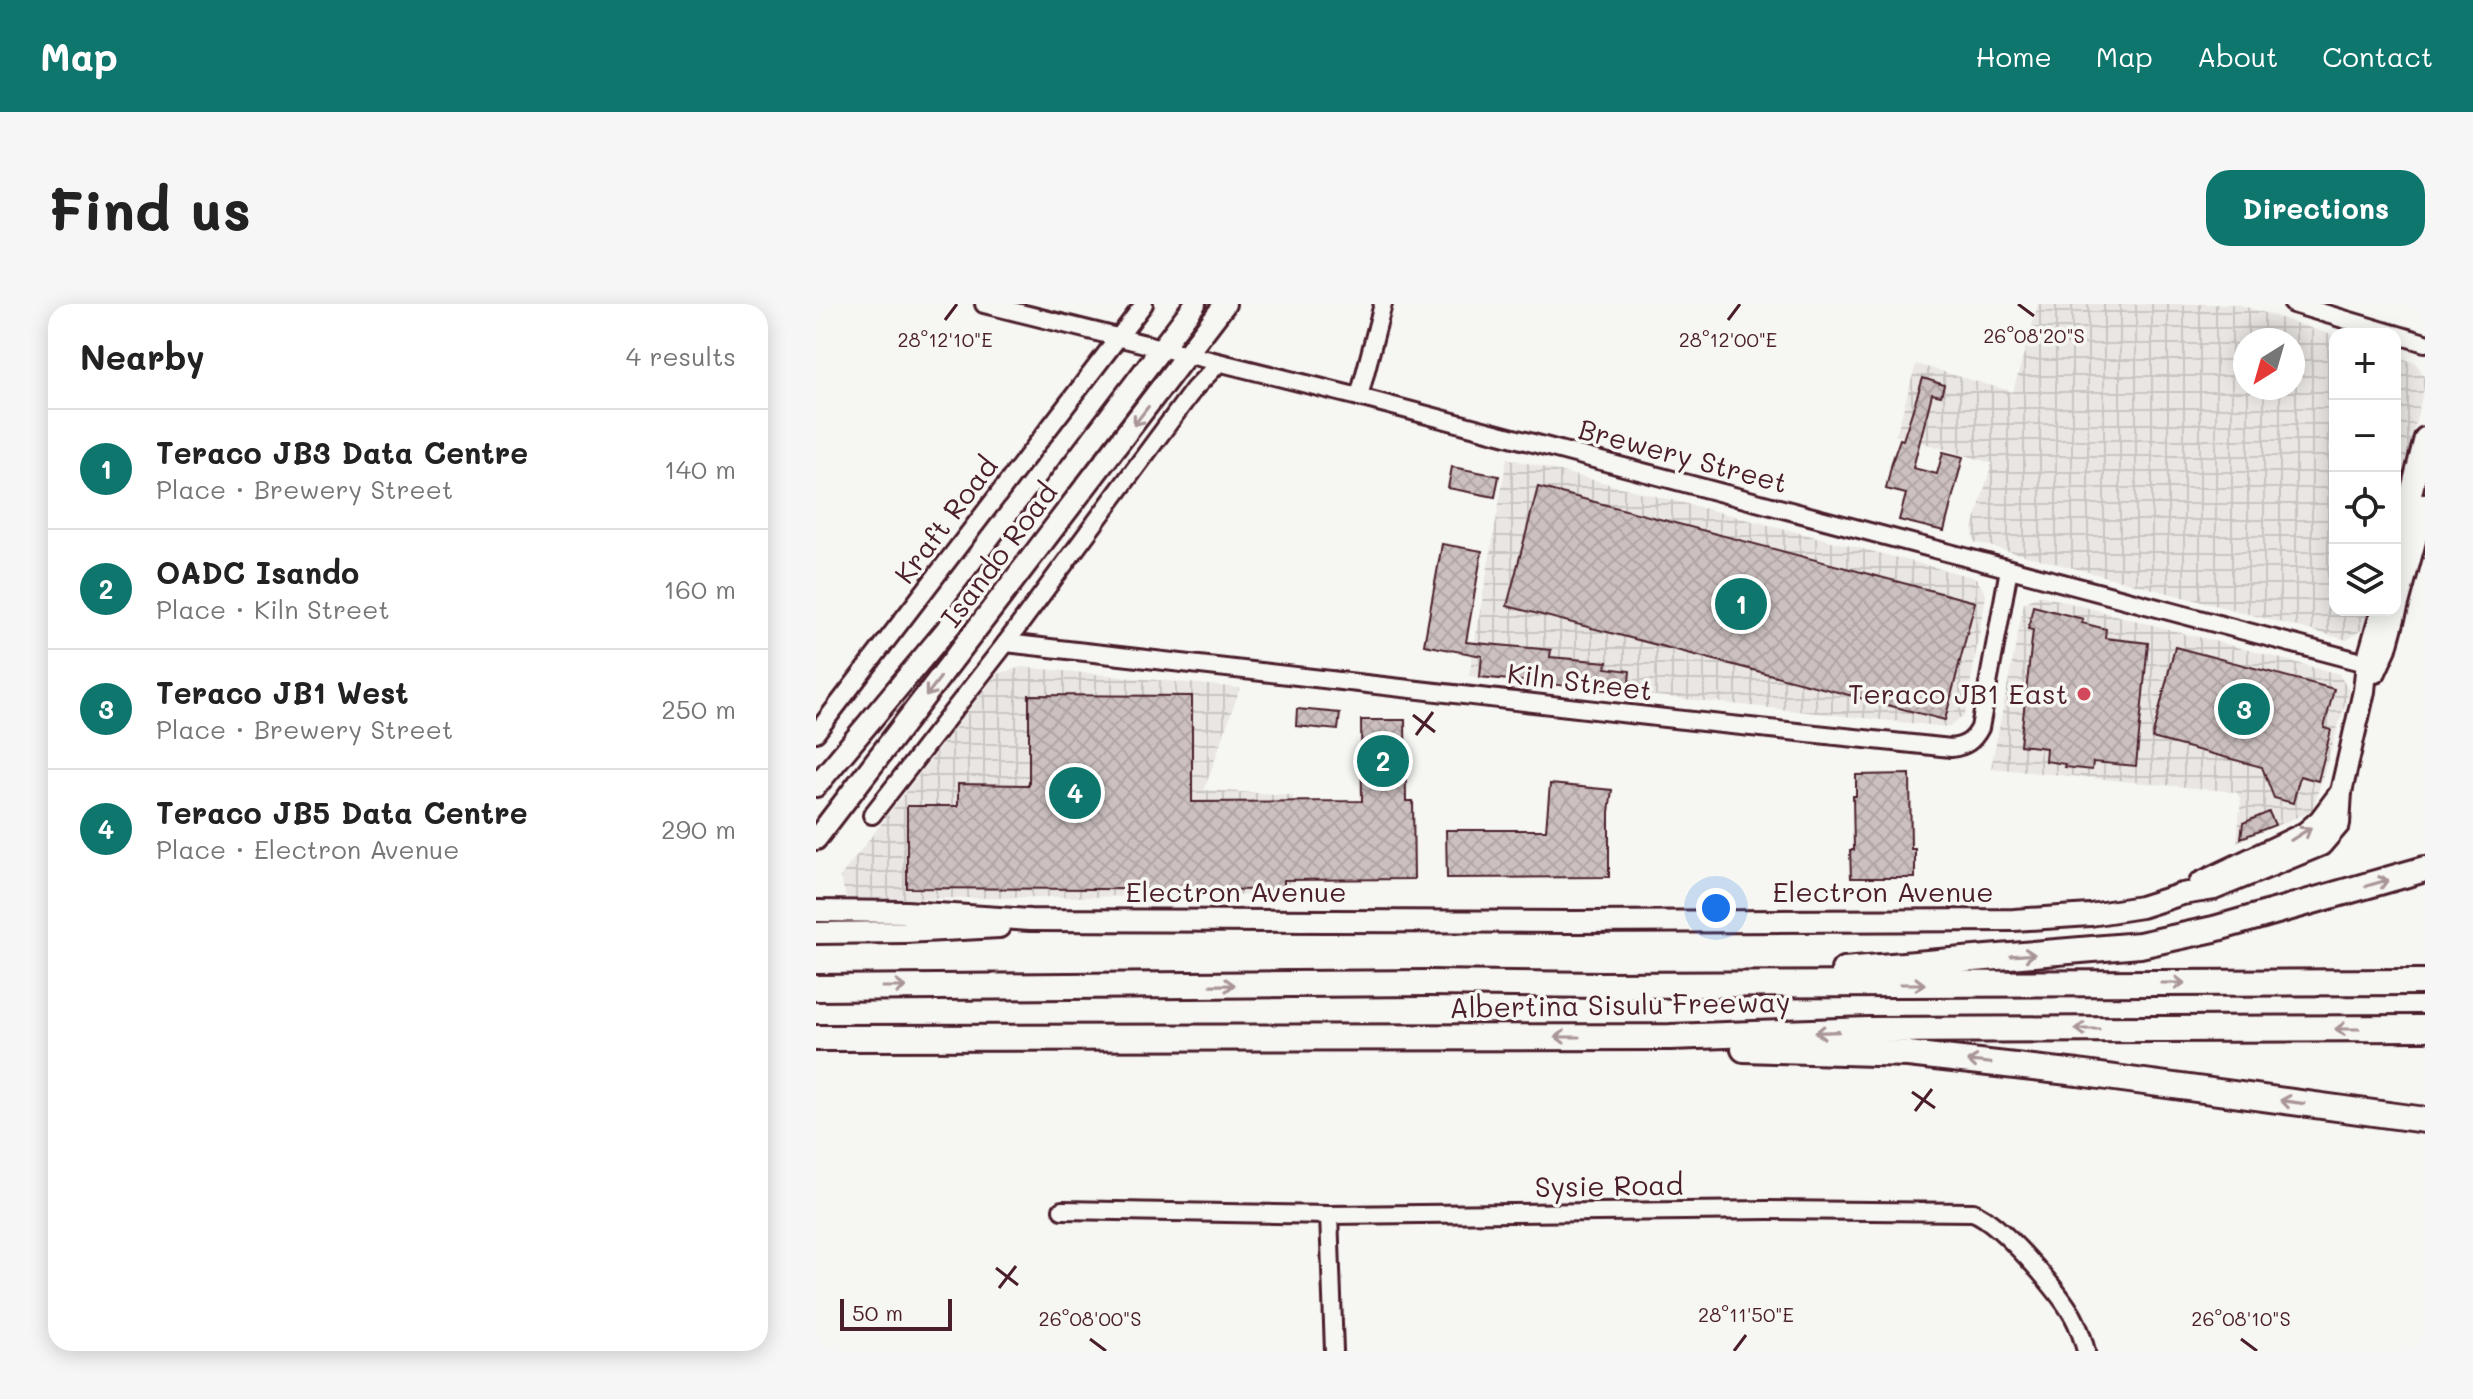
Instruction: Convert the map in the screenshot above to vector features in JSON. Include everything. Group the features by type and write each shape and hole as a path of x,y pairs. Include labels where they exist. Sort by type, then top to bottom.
{"highway":[{"path":"1751,983 1853,969 2140,945 2214,929 2425,869"},
{"name":"Albertina Sisulu Freeway","path":"816,988 2425,982"},
{"name":"Albertina Sisulu Freeway","path":"816,1038 1670,1037 1885,1030 2425,1028"},
{"path":"1670,1037 1710,1048 1908,1054 2034,1068 2419,1122"}],"main road":[{"name":"Isando Road","path":"816,786 962,611 1195,304"},
{"name":"Isando Road","path":"816,839 1225,304"},
{"path":"2398,544 2425,438"},
{"name":"Electron Avenue","path":"2373,664 2386,648 2425,504"},
{"name":"Electron Avenue","path":"816,911 995,916 1030,920 1603,922 2014,920 2108,913 2214,889 2321,845 2339,824 2341,792 2373,664 2381,616"},
{"path":"816,857 839,824 840,809"},
{"path":"816,901 839,911"},
{"name":"Electron Avenue","path":"816,933 951,931 996,928 1030,920"}],"street":[{"name":"Brewery Street","path":"984,304 1359,397 2373,664"},
{"path":"1118,338 1144,304"},
{"path":"1359,397 1383,304"},
{"path":"2293,304 2374,328"},
{"path":"2401,336 2425,343"},
{"name":"Kraft Road","path":"816,733 1118,338"},
{"path":"872,815 1006,643 1194,389 1219,363"},
{"name":"Kiln Street","path":"1006,643 1951,748 1961,747 1972,740 1980,728 2009,569"},
{"name":"Sysie Road","path":"1062,1210 1329,1215 1768,1210 1973,1212 1983,1216 2003,1233 2064,1304 2081,1332 2086,1351"},
{"path":"1329,1215 1334,1351"}],"shaded area":[{"path":"2038,304 2237,304 2329,334 2329,616 2367,616 2364,628 2347,640 1974,542 1973,528 1992,463 1896,435 1916,364 2013,392"},
{"path":"2401,358 2416,363 2425,378 2401,480"},
{"path":"1507,458 1976,578 1986,595 1965,714 1948,727 1469,676"},
{"path":"2039,595 2339,674 2349,691 2312,811 2237,842 2241,800 2236,792 1991,768 2024,603"},
{"path":"1022,667 1240,688 1204,790 1293,795 1294,895 847,899 840,877 997,674"}],"building":[{"path":"1923,378 1944,385 1941,396 1932,394 1913,468 1937,474 1943,452 1963,457 1944,531 1899,520 1906,494 1886,489 1892,462 1900,439 1903,440"},
{"path":"1452,467 1499,476 1495,497 1448,488"},
{"path":"1538,487 1975,602 1945,720 1507,606"},
{"path":"1442,544 1482,551 1466,642 1551,650 1550,657 1607,662 1606,668 1630,671 1628,692 1480,677 1482,656 1424,645"},
{"name":"Teraco JB1 East","path":"2033,606 2083,619 2082,623 2106,629 2105,638 2148,643 2136,766 2093,762 2092,770 2064,767 2065,764 2045,761 2046,748 2020,745 2033,630 2028,629"},
{"path":"2175,647 2334,689 2324,728 2331,730 2318,781 2300,776 2293,803 2274,798 2262,767 2152,738"},
{"path":"1029,695 1192,696 1192,802 1362,801 1361,720 1405,720 1406,801 1413,801 1414,879 1284,880 1284,890 907,888 907,806 958,806 958,784 1029,785"},
{"path":"1297,709 1340,713 1338,730 1296,726"},
{"path":"1910,774 1911,849 1915,849 1915,878 1851,878 1856,775"},
{"path":"1550,784 1612,790 1609,877 1447,878 1446,830 1546,830"},
{"path":"2269,812 2275,825 2241,838 2243,823"}],"place":[{"name":"Teraco JB3 Data Centre","path":"1741,604"},
{"name":"Teraco JB1 East","path":"2084,694"},
{"name":"Teraco JB1 West","path":"2244,709"},
{"name":"OADC Isando","path":"1383,761"},
{"name":"Teraco JB5 Data Centre","path":"1075,793"}]}
